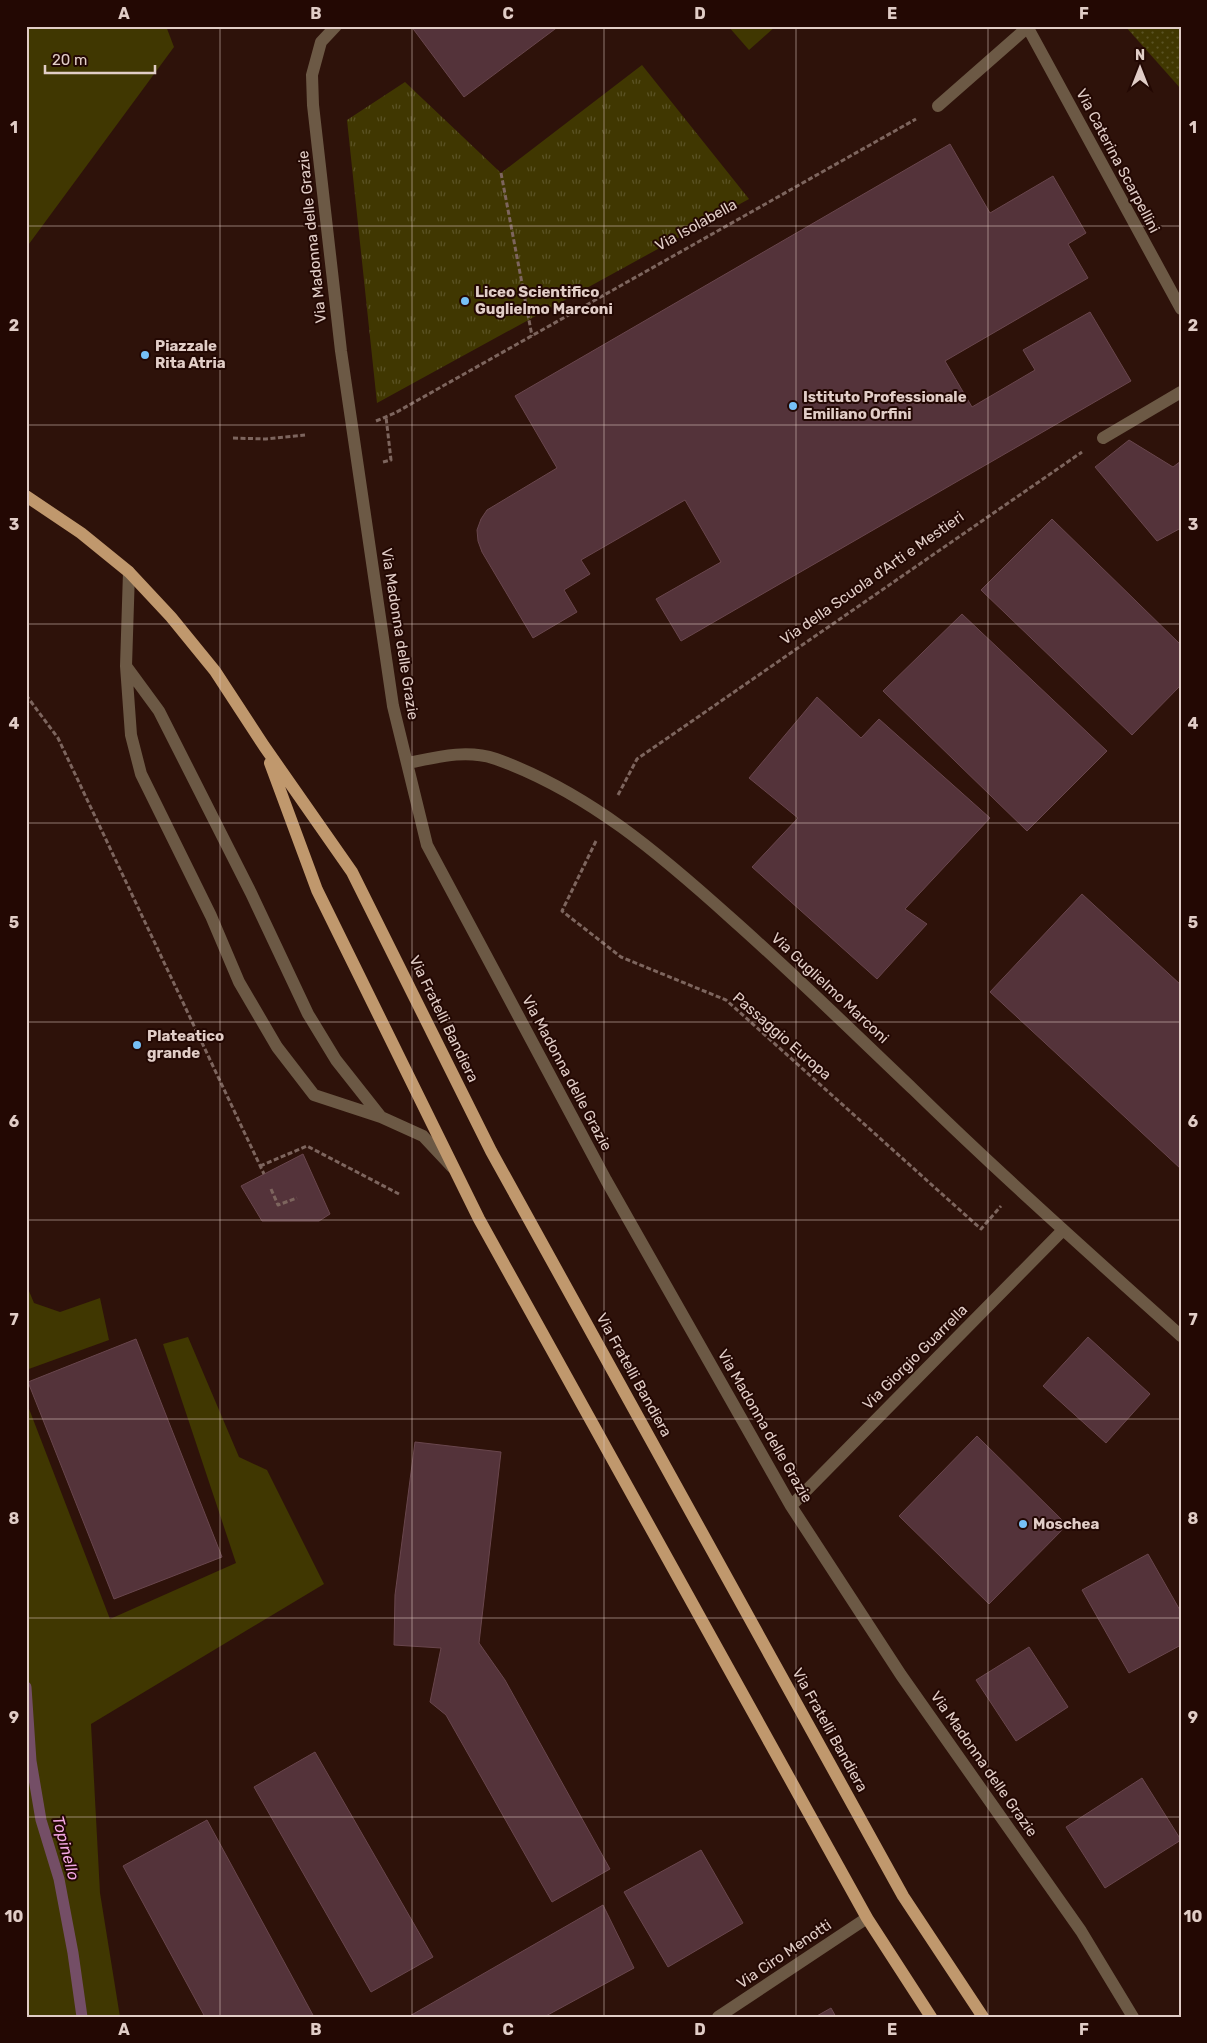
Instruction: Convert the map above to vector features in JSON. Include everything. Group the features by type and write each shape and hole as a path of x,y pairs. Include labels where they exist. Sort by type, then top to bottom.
{"main road":[{"name":"Via Fratelli Bandiera","path":"26,496 82,533 129,572 171,617 215,671 264,746 352,872 491,1152 903,1896 983,2017"},
{"name":"Via Fratelli Bandiera","path":"264,746 317,890 453,1169 511,1279 867,1918 932,2017"}],"street":[{"name":"Via Madonna delle Grazie","path":"336,26 321,42 312,75 313,105 344,370 393,706 427,845 606,1180 791,1506 900,1675 1081,1930 1133,2017"},
{"path":"938,106 1028,27"},
{"name":"Via Caterina Scarpellini","path":"1028,27 1181,309"},
{"path":"1103,438 1181,392"},
{"path":"129,572 126,666 131,735 141,774 211,916 239,982 276,1047 314,1094 381,1116 423,1136 453,1169"},
{"path":"126,666 159,711 251,892 308,1014 336,1060 381,1116"},
{"name":"Via Guglielmo Marconi","path":"408,763 452,754 493,758 544,779 608,816 686,878 794,975 1016,1189 1181,1336"},
{"name":"Via Giorgio Guarrella","path":"791,1506 1063,1230"},
{"name":"Via Ciro Menotti","path":"718,2017 867,1918"}],"path":[{"name":"Via Isolabella","path":"370,423 386,417 532,336 938,106"},
{"path":"501,173 532,336"},
{"path":"377,463 391,460 386,417"},
{"path":"233,438 272,439 305,435"},
{"name":"Via della Scuola d'Arti e Mestieri","path":"608,816 637,759 1103,438"},
{"path":"26,695 58,738 264,1174"},
{"name":"Passaggio Europa","path":"608,816 562,911 621,957 726,1000 980,1229 1016,1189"},
{"path":"260,1166 307,1146 399,1194"},
{"path":"271,1189 278,1205 297,1198"}],"green space":[{"path":"26,26 166,26 174,47 26,248"},
{"path":"728,26 776,26 749,50"},
{"path":"1125,26 1181,26 1181,89"},
{"path":"642,65 749,199 377,403 347,120 405,82 501,173"},
{"path":"26,1284 34,1303 60,1312 100,1298 109,1340 26,1370"},
{"path":"188,1337 239,1457 267,1470 324,1584 91,1724 100,1893 120,2017 26,2017 26,1401 110,1619 236,1563 163,1344"}],"building":[{"path":"411,26 559,26 464,97"},
{"path":"950,144 990,213 1053,176 1086,233 1068,244 1088,278 945,361 972,407 1035,370 1023,350 1090,312 1131,381 681,641 656,599 721,562 685,500 581,560 590,574 564,590 577,612 533,638 482,552 477,530 487,510 557,468 515,396"},
{"path":"1129,440 1173,467 1181,461 1181,528 1157,541 1095,467"},
{"path":"1052,519 1181,645 1181,685 1132,735 981,590"},
{"path":"962,614 1107,751 1027,831 883,691"},
{"path":"817,697 861,738 879,719 990,818 905,909 927,924 877,979 752,867 798,818 749,778"},
{"path":"1082,894 1181,985 1181,1169 990,992"},
{"path":"303,1154 330,1214 319,1221 262,1221 241,1186"},
{"path":"1088,1337 1150,1394 1106,1443 1043,1386"},
{"path":"136,1339 222,1557 114,1599 28,1382"},
{"path":"977,1436 1067,1525 989,1604 899,1516"},
{"path":"415,1442 501,1452 479,1643 505,1680 610,1869 552,1902 446,1715 430,1702 441,1648 394,1645 395,1595"},
{"path":"1148,1554 1181,1612 1181,1645 1129,1673 1082,1590"},
{"path":"1029,1647 1068,1707 1016,1741 976,1680"},
{"path":"315,1752 433,1957 371,1992 254,1787"},
{"path":"1142,1778 1181,1840 1105,1888 1066,1827"},
{"path":"207,1820 314,2017 205,2017 123,1866"},
{"path":"701,1850 743,1923 668,1967 624,1892"},
{"path":"603,1905 634,1968 544,2017 408,2017"},
{"path":"831,2008 836,2017 815,2017"}],"waterway":[{"name":"Topinello","path":"26,1687 31,1761 41,1820 59,1879 73,1953 82,2017"}],"place":[{"name":"Liceo Scientifico Guglielmo Marconi","path":"465,301"},
{"name":"Piazzale Rita Atria","path":"145,355"},
{"name":"Istituto Professionale Emiliano Orfini","path":"793,406"},
{"name":"Plateatico grande","path":"137,1045"},
{"name":"Moschea","path":"1023,1524"}]}
